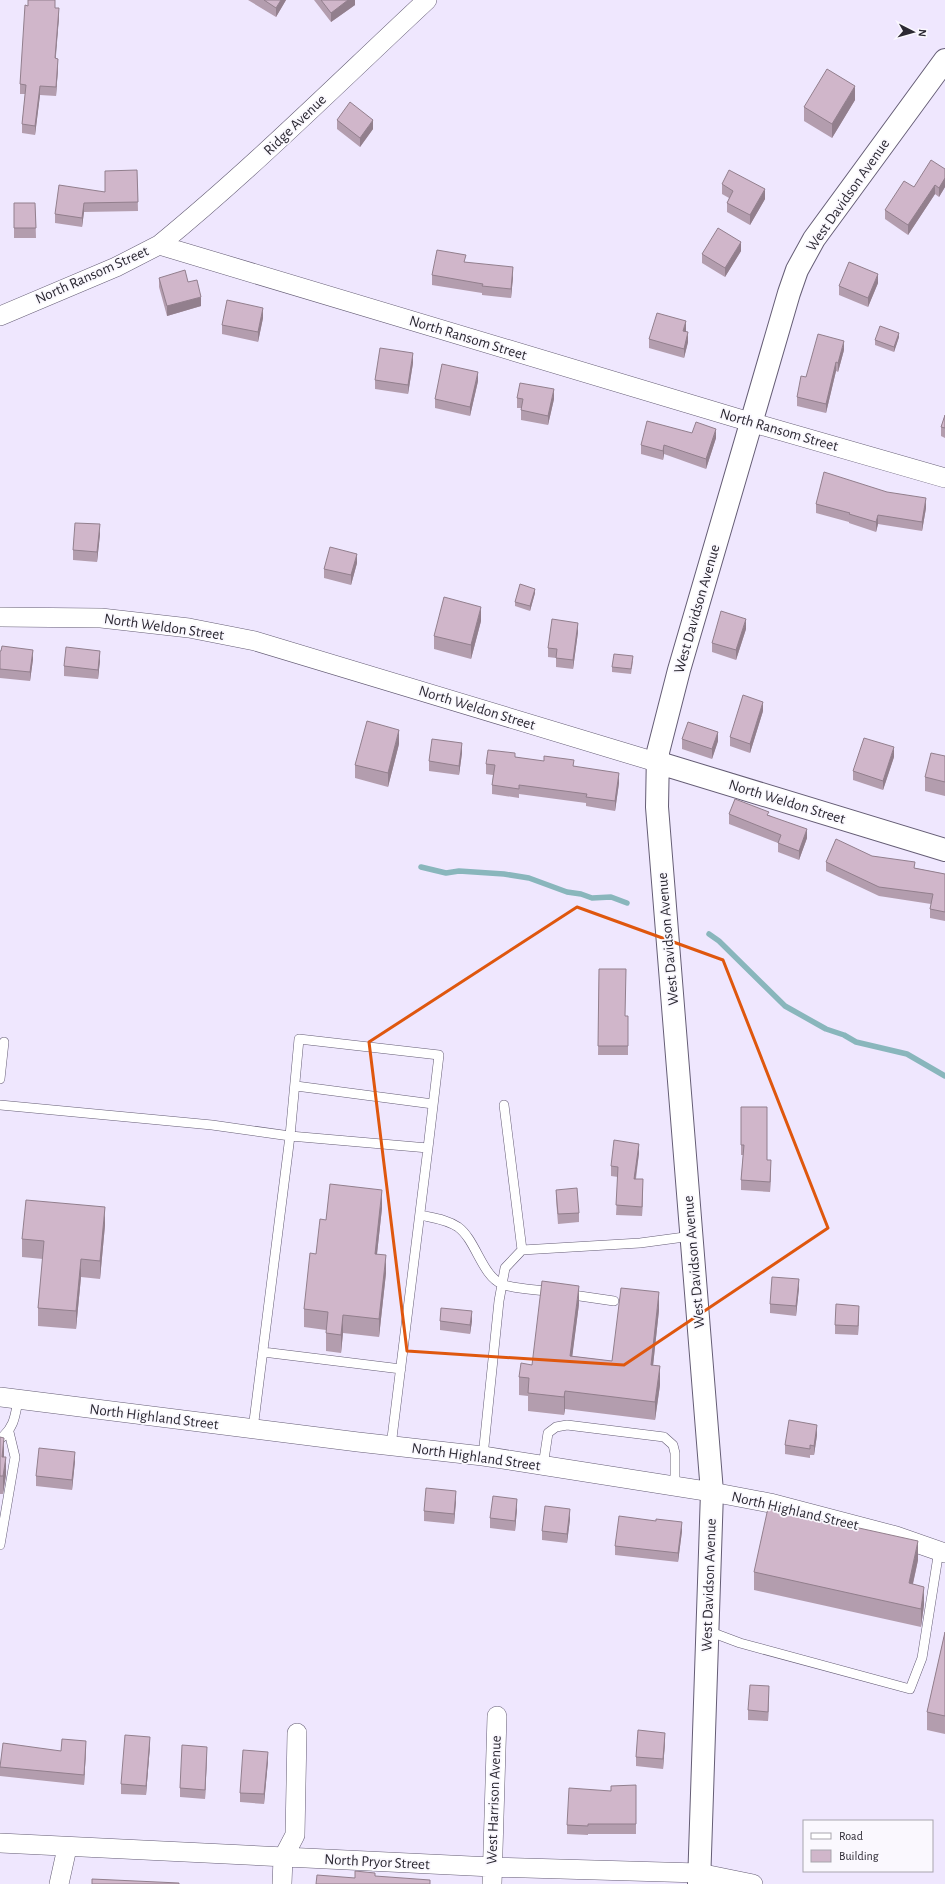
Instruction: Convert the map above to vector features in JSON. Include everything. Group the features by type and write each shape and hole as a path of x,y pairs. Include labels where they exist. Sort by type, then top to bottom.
{"street":[{"name":"Ridge Avenue","path":"159,245 212,202 266,153 427,0"},
{"name":"West Davidson Avenue","path":"699,1879 712,1492 657,807 656,762 679,670 750,422 797,270 814,239 945,60"},
{"name":"North Ransom Street","path":"0,316 116,267 159,245 750,422 945,478"},
{"name":"North Weldon Street","path":"0,617 101,618 189,628 255,642 945,850"},
{"name":"North Highland Street","path":"9,1399 483,1456 712,1492 770,1503 896,1536 942,1551"},
{"name":"West Harrison Avenue","path":"492,1876 497,1716"},
{"path":"282,1884 283,1858 295,1835 297,1733"},
{"name":"North Pryor Street","path":"0,1844 67,1848 183,1851 492,1876 699,1879 753,1884"},
{"path":"59,1884 67,1848"}],"lane":[{"path":"253,1429 290,1136 300,1039 439,1055 391,1446"},
{"path":"0,1079 4,1042"},
{"path":"296,1086 433,1104"},
{"path":"0,1105 212,1125 290,1136 428,1148"},
{"path":"504,1105 522,1250"},
{"path":"420,1215 444,1220 458,1227 468,1237 492,1278 502,1284 614,1301"},
{"path":"483,1456 495,1336 505,1268 522,1250 640,1244 692,1236"},
{"path":"263,1352 401,1369"},
{"path":"0,1439 9,1432 14,1419 9,1399"},
{"path":"542,1466 548,1433 556,1427 567,1425 664,1437 673,1445 675,1453 675,1487"},
{"path":"0,1545 15,1457 9,1432"},
{"path":"708,1632 740,1643 910,1688 922,1658 942,1551"}],"highlighted area":[{"path":"577,907 723,960 828,1228 624,1365 407,1351 369,1042"}],"building":[{"path":"28,0 55,0 55,8 59,8 55,58 58,59 56,87 40,86 35,126 22,124 26,85 20,84 25,5 28,6"},
{"path":"264,0 281,0 276,8"},
{"path":"321,0 348,0 331,13"},
{"path":"827,69 855,86 832,124 804,107"},
{"path":"350,102 373,120 360,138 337,120"},
{"path":"931,160 945,169 945,178 939,188 935,185 908,225 885,210 904,181 914,187"},
{"path":"137,170 138,202 84,203 82,218 55,214 59,185 105,192 105,171"},
{"path":"729,170 765,189 750,215 727,203 733,191 722,184"},
{"path":"14,203 35,203 36,228 14,228"},
{"path":"718,228 741,242 725,268 702,254"},
{"path":"437,250 466,255 464,262 513,267 511,289 482,286 483,284 432,275"},
{"path":"849,262 878,274 868,298 839,286"},
{"path":"185,270 188,282 197,280 201,297 167,306 159,278"},
{"path":"227,300 263,308 258,332 222,325"},
{"path":"657,313 686,321 683,331 688,332 684,349 649,339"},
{"path":"880,326 899,333 894,347 875,340"},
{"path":"818,334 844,341 838,363 836,362 826,404 797,397 801,376 806,377"},
{"path":"380,348 413,353 408,385 375,380"},
{"path":"442,364 478,372 470,407 435,399"},
{"path":"520,383 554,389 548,416 521,410 523,399 517,398"},
{"path":"945,415 945,428 941,427"},
{"path":"647,421 692,433 696,422 716,429 706,459 664,445 663,451 641,445"},
{"path":"824,472 887,492 926,498 922,522 878,515 876,522 816,504"},
{"path":"75,523 100,524 97,552 73,550"},
{"path":"330,547 357,554 351,575 324,569"},
{"path":"520,584 535,589 530,606 515,602"},
{"path":"444,597 481,607 471,645 434,636"},
{"path":"721,611 746,619 736,650 712,643"},
{"path":"552,619 578,623 573,660 556,658 557,649 548,648"},
{"path":"2,646 33,650 30,672 0,669 0,651"},
{"path":"66,647 100,651 98,670 64,666"},
{"path":"614,654 633,656 631,669 612,667"},
{"path":"743,695 763,702 750,744 730,737"},
{"path":"367,721 399,730 388,773 355,765"},
{"path":"688,722 718,732 712,749 682,739"},
{"path":"864,738 894,747 883,781 853,771"},
{"path":"432,739 462,743 459,766 429,761"},
{"path":"488,750 515,753 515,757 544,761 544,756 574,760 573,766 619,773 615,801 586,797 587,794 519,785 519,789 492,785 495,765 486,764"},
{"path":"931,753 945,756 945,782 925,777"},
{"path":"735,799 769,812 767,815 807,829 799,851 778,843 781,835 729,814"},
{"path":"836,839 872,856 915,862 914,868 945,874 945,912 930,909 933,894 879,887 826,862"},
{"path":"599,969 626,969 625,1016 628,1016 628,1046 598,1046"},
{"path":"741,1107 767,1107 767,1160 771,1160 770,1182 741,1180 744,1145 741,1145"},
{"path":"614,1140 639,1144 634,1179 643,1179 642,1207 616,1205 618,1167 611,1166"},
{"path":"330,1184 382,1190 375,1254 386,1255 379,1319 343,1315 341,1335 326,1333 328,1312 304,1309 310,1253 316,1254 320,1219 326,1220"},
{"path":"577,1188 579,1213 558,1214 556,1190"},
{"path":"26,1200 105,1207 100,1261 81,1259 76,1311 38,1308 44,1241 22,1239"},
{"path":"772,1277 799,1279 796,1306 770,1304"},
{"path":"542,1281 579,1286 570,1356 612,1361 621,1288 659,1292 651,1365 660,1366 655,1402 565,1391 564,1397 528,1393 529,1378 519,1377 521,1363 532,1365"},
{"path":"836,1304 859,1306 858,1326 835,1325"},
{"path":"441,1308 472,1311 470,1325 440,1321"},
{"path":"789,1420 817,1425 814,1446 810,1445 810,1449 785,1445"},
{"path":"0,1437 4,1438 2,1457 6,1457 3,1476 0,1476"},
{"path":"39,1448 75,1452 72,1480 36,1476"},
{"path":"426,1488 456,1491 454,1514 424,1511"},
{"path":"493,1496 517,1499 515,1521 490,1518"},
{"path":"545,1506 570,1509 567,1534 542,1531"},
{"path":"768,1508 918,1541 909,1583 924,1587 921,1609 754,1572"},
{"path":"619,1516 656,1521 656,1519 682,1522 678,1553 615,1546"},
{"path":"945,1632 945,1716 927,1712"},
{"path":"750,1685 769,1686 768,1712 748,1710"},
{"path":"638,1730 665,1733 663,1759 636,1757"},
{"path":"125,1735 150,1737 146,1786 121,1784"},
{"path":"62,1739 86,1741 84,1775 0,1767 3,1743 61,1751"},
{"path":"182,1745 207,1747 205,1790 180,1788"},
{"path":"243,1750 268,1752 264,1794 240,1793"},
{"path":"636,1785 636,1824 588,1824 588,1826 567,1825 569,1788 611,1791 611,1786"},
{"path":"355,1871 375,1873 375,1876 430,1880 430,1884 316,1884 317,1875 355,1878"},
{"path":"92,1879 179,1883 179,1884 92,1884"}],"waterway":[{"path":"421,867 446,873 459,871 504,874 529,878 567,892 581,894 592,898 611,897 627,903"},
{"path":"709,934 719,941 785,1006 826,1029 844,1035 856,1042 907,1054 945,1076"}]}
